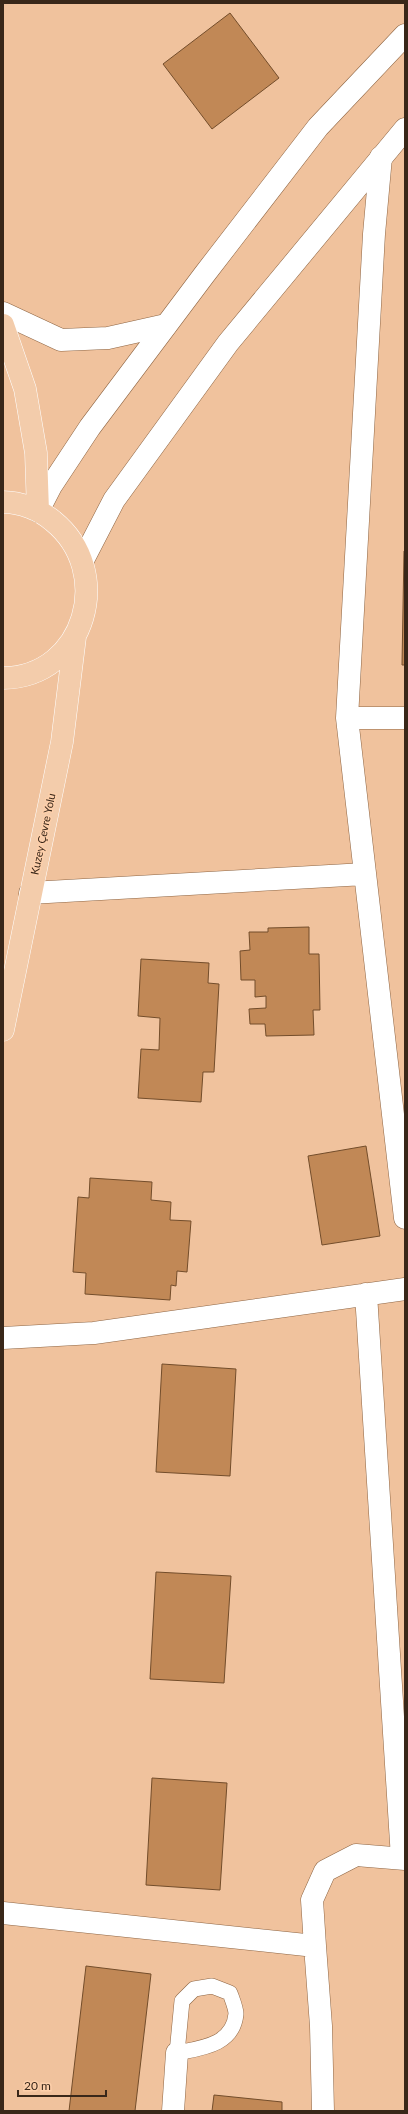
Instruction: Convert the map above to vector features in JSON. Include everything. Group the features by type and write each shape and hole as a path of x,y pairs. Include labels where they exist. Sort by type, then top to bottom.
{"main road":[{"path":"3,325 25,389 36,453 38,511"},
{"path":"3,502 28,507 38,511 61,527 74,543 83,560 87,580 87,599 83,619 74,637 62,653 47,665 29,674 3,678"},
{"name":"Kuzey Çevre Yolu","path":"3,1030 62,742 74,637"}],"street":[{"path":"38,511 51,486 90,427 166,325 318,128 405,35"},
{"path":"83,560 114,500 228,343 405,129"},
{"path":"382,157 374,242 347,718 405,1218"},
{"path":"3,313 61,340 108,338 166,325"},
{"path":"347,718 405,718"},
{"path":"30,893 365,874"},
{"path":"3,1338 94,1333 405,1289"},
{"path":"322,2111 321,2026 312,1900 325,1870 356,1855 404,1858 366,1294"},
{"path":"3,1913 315,1946"},
{"path":"173,2111 177,2053"}],"lane":[{"path":"212,1986 230,1993 236,2013 232,2030 215,2045 177,2053 182,2001 194,1989 212,1986"}],"building":[{"path":"230,13 279,78 212,129 163,64"},
{"path":"404,551 405,665 402,665"},
{"path":"309,927 309,954 319,954 320,1010 313,1010 314,1035 266,1036 265,1024 250,1024 249,1009 266,1008 266,996 255,997 255,980 241,980 240,951 250,950 249,932 268,932 268,928"},
{"path":"141,959 209,963 208,983 219,984 214,1072 203,1072 201,1102 138,1098 141,1049 159,1050 160,1018 138,1016"},
{"path":"366,1146 380,1236 322,1245 308,1156"},
{"path":"90,1178 152,1182 151,1200 171,1202 170,1220 191,1221 187,1272 177,1271 176,1286 171,1285 170,1300 85,1294 86,1273 73,1272 78,1197 89,1198"},
{"path":"162,1364 236,1369 230,1476 156,1472"},
{"path":"156,1572 231,1576 224,1683 150,1679"},
{"path":"152,1778 227,1783 220,1890 146,1885"},
{"path":"86,1966 151,1974 135,2111 69,2111"},
{"path":"214,2095 282,2102 282,2111 212,2111"}]}
